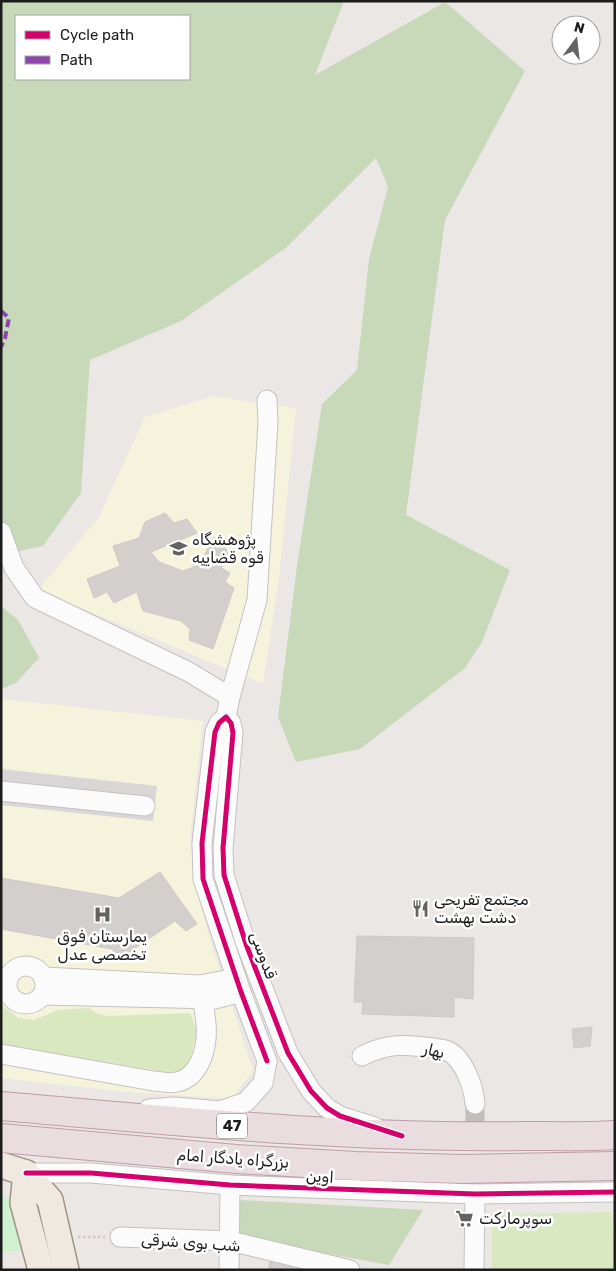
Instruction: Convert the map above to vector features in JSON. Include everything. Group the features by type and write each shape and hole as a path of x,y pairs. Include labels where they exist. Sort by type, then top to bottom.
{"highway":[{"path":"1,1093 62,1111"},
{"name":"بزرگراه یادگار امام","path":"1,1106 239,1126 402,1136 615,1135"},
{"name":"بزرگراه یادگار امام","path":"1,1138 236,1159 356,1166 462,1169 615,1166"}],"main road":[{"name":"اوین","path":"1,1165 26,1173"},
{"name":"اوین","path":"1,1186 26,1173"},
{"path":"26,1173 50,1200 66,1270"},
{"path":"26,1173 23,1203 41,1270"}],"street":[{"path":"112,1116 140,1109 174,1107 220,1111 246,1102 263,1083 267,1061 238,985 203,879 202,843 215,732 219,723 226,717 257,600 268,423 267,400"},
{"path":"1,532 14,568 35,598 189,672 230,697"},
{"name":"قدوسی","path":"226,717 233,733 224,848 224,875 246,944 288,1053 311,1091 327,1108 340,1116 402,1136"},
{"path":"1,791 145,806"},
{"path":"43,986 201,992 238,985"},
{"path":"1,1054 154,1081 177,1082 188,1077 198,1067 204,1048 206,1025 201,992"},
{"name":"بهار","path":"362,1056 378,1048 406,1044 448,1050 463,1065 474,1095 475,1104"},
{"path":"267,1061 288,1053"},
{"name":"اوین","path":"26,1173 90,1173 230,1185 475,1194 615,1192"},
{"path":"229,1270 230,1185"},
{"path":"474,1270 475,1194"},
{"name":"شب بوی شرقی","path":"120,1237 230,1242 350,1270"}],"shaded area":[{"name":"پژوهشگاه قوه قضاییه","path":"214,396 296,408 279,578 263,684 38,590 99,517 145,417"},
{"name":"یمارستان فوق تخصصی عدل","path":"1,699 203,721 190,837 196,887 211,942 253,1070 232,1099 117,1091 1,1078"},
{"path":"1,769 157,786 153,821 1,805"}],"green space":[{"path":"1,1 344,1 315,75 445,2 525,71 445,220 406,515 510,570 482,642 465,668 360,749 296,762 278,717 297,566 322,404 357,370 369,259 388,187 376,158 287,247 181,321 90,360 81,493 43,546 1,555"},
{"path":"1,606 18,620 39,658 16,683 1,689"},
{"path":"1,1005 19,1018 34,1020 58,1010 89,1008 96,1013 107,1016 190,1013 197,1031 189,1066 170,1073 1,1044"},
{"path":"1,1195 13,1201 29,1250 1,1252"},
{"path":"239,1200 423,1210 389,1265 238,1237"},
{"path":"612,1212 615,1270 492,1270 492,1214"}],"building":[{"path":"165,513 174,523 187,519 197,533 151,552 159,562 183,571 199,565 214,537 225,544 228,557 221,568 230,573 225,582 234,588 213,649 189,640 190,629 181,621 143,611 137,592 114,603 107,592 94,598 87,579 120,566 113,546 139,538 145,522"},
{"path":"160,872 197,924 186,931 175,921 119,959 112,949 1,929 1,878 119,898"},
{"path":"357,936 474,938 473,999 454,997 454,1017 362,1014 363,1002 354,1002"},
{"path":"592,1027 590,1046 574,1048 572,1029"},
{"path":"270,1260 287,1265 312,1270 269,1270"}],"tunnel":[{"path":"475,1104 475,1194"}],"marked path":[{"path":"1,311 9,318 1,347"}],"cycle path":[{"path":"267,1061 241,992 203,879 202,843 215,732 219,723 226,717 231,723 233,733 223,848 224,875 246,944 288,1053 311,1091 327,1108 340,1116 402,1136"},
{"path":"26,1173 91,1173 230,1185 475,1194 615,1192"}],"place":[{"name":"پژوهشگاه قوه قضاییه","path":"178,548"},
{"name":"مجتمع تفریحی دشت بهشت","path":"420,908"},
{"name":"یمارستان فوق تخصصی عدل","path":"102,915"},
{"name":"سوپرمارکت","path":"465,1218"}]}
